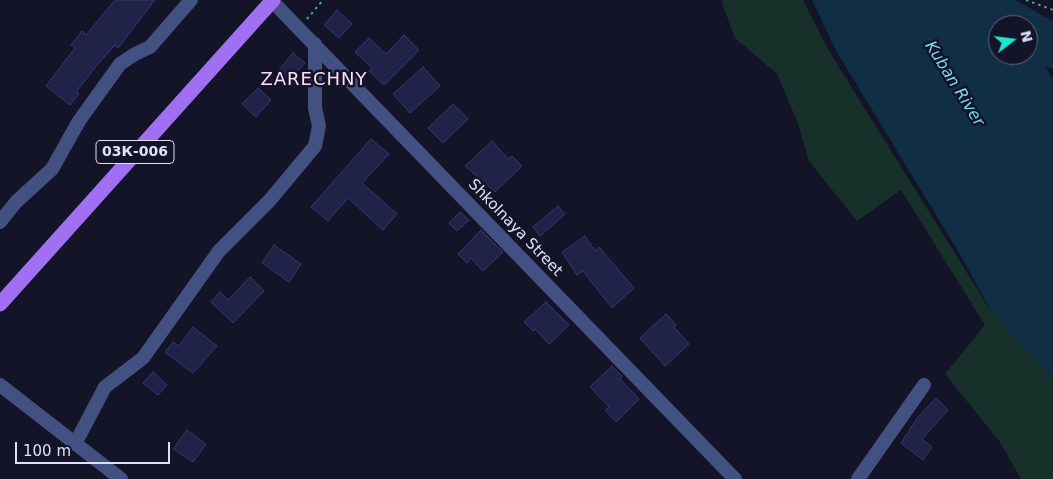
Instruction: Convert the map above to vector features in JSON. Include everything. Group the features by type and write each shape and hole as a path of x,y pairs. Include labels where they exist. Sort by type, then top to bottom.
{"main road":[{"name":"03К-006","path":"0,304 272,0"}],"street":[{"path":"0,222 16,202 52,169 78,121 120,64 134,54 150,47 191,0"},
{"name":"Shkolnaya Street","path":"272,0 735,479"},
{"path":"75,444 104,388 142,358 219,251 270,200 315,146 319,126 316,108 315,44"},
{"path":"858,479 924,384"},
{"path":"0,385 121,479"}],"path":[{"path":"299,29 323,0"},
{"path":"1026,0 1053,10"}],"green space":[{"path":"723,0 803,0 829,51 992,313 1053,378 1053,479 1021,479 1000,442 945,374 985,325 901,190 857,221 809,161 797,121 777,74 735,38 722,3"}],"water":[{"name":"Kuban River","path":"812,0 1015,0 1053,21 1053,69 1046,67 1053,79 1053,378 992,313 960,254 838,54"}],"building":[{"path":"115,0 155,0 118,48 115,45 97,65 76,92 79,94 70,105 46,86 75,48 71,45 82,31 86,35"},
{"path":"337,10 352,24 339,38 324,25"},
{"path":"404,35 419,50 384,85 369,71 372,68 355,52 369,38 386,54"},
{"path":"293,53 305,63 288,82 277,72"},
{"path":"423,67 440,86 410,113 393,94"},
{"path":"258,88 271,100 256,117 242,104"},
{"path":"453,104 468,119 443,143 428,128"},
{"path":"371,139 389,154 362,183 397,214 383,230 348,198 328,221 311,207"},
{"path":"492,141 508,159 512,156 522,166 495,192 465,166"},
{"path":"558,206 565,214 540,236 533,227"},
{"path":"460,212 469,220 457,231 449,223"},
{"path":"481,230 503,252 483,271 471,258 467,263 458,254"},
{"path":"585,236 595,251 599,247 634,288 612,308 583,271 577,275 562,252"},
{"path":"274,245 301,264 289,282 262,263"},
{"path":"250,277 264,291 233,323 211,302 220,292 228,300"},
{"path":"546,302 569,325 549,344 535,329 533,331 524,322"},
{"path":"666,314 676,325 674,327 689,344 665,366 640,338"},
{"path":"193,327 217,346 193,373 165,352 173,342 179,346"},
{"path":"612,366 622,376 620,379 639,399 616,422 605,410 609,407 590,387"},
{"path":"153,372 167,385 158,395 143,383"},
{"path":"936,398 948,410 922,439 932,447 923,460 901,443 918,417"},
{"path":"187,430 206,444 193,462 173,449"}],"district":[{"name":"ZARECHNY","path":"314,80"}]}
